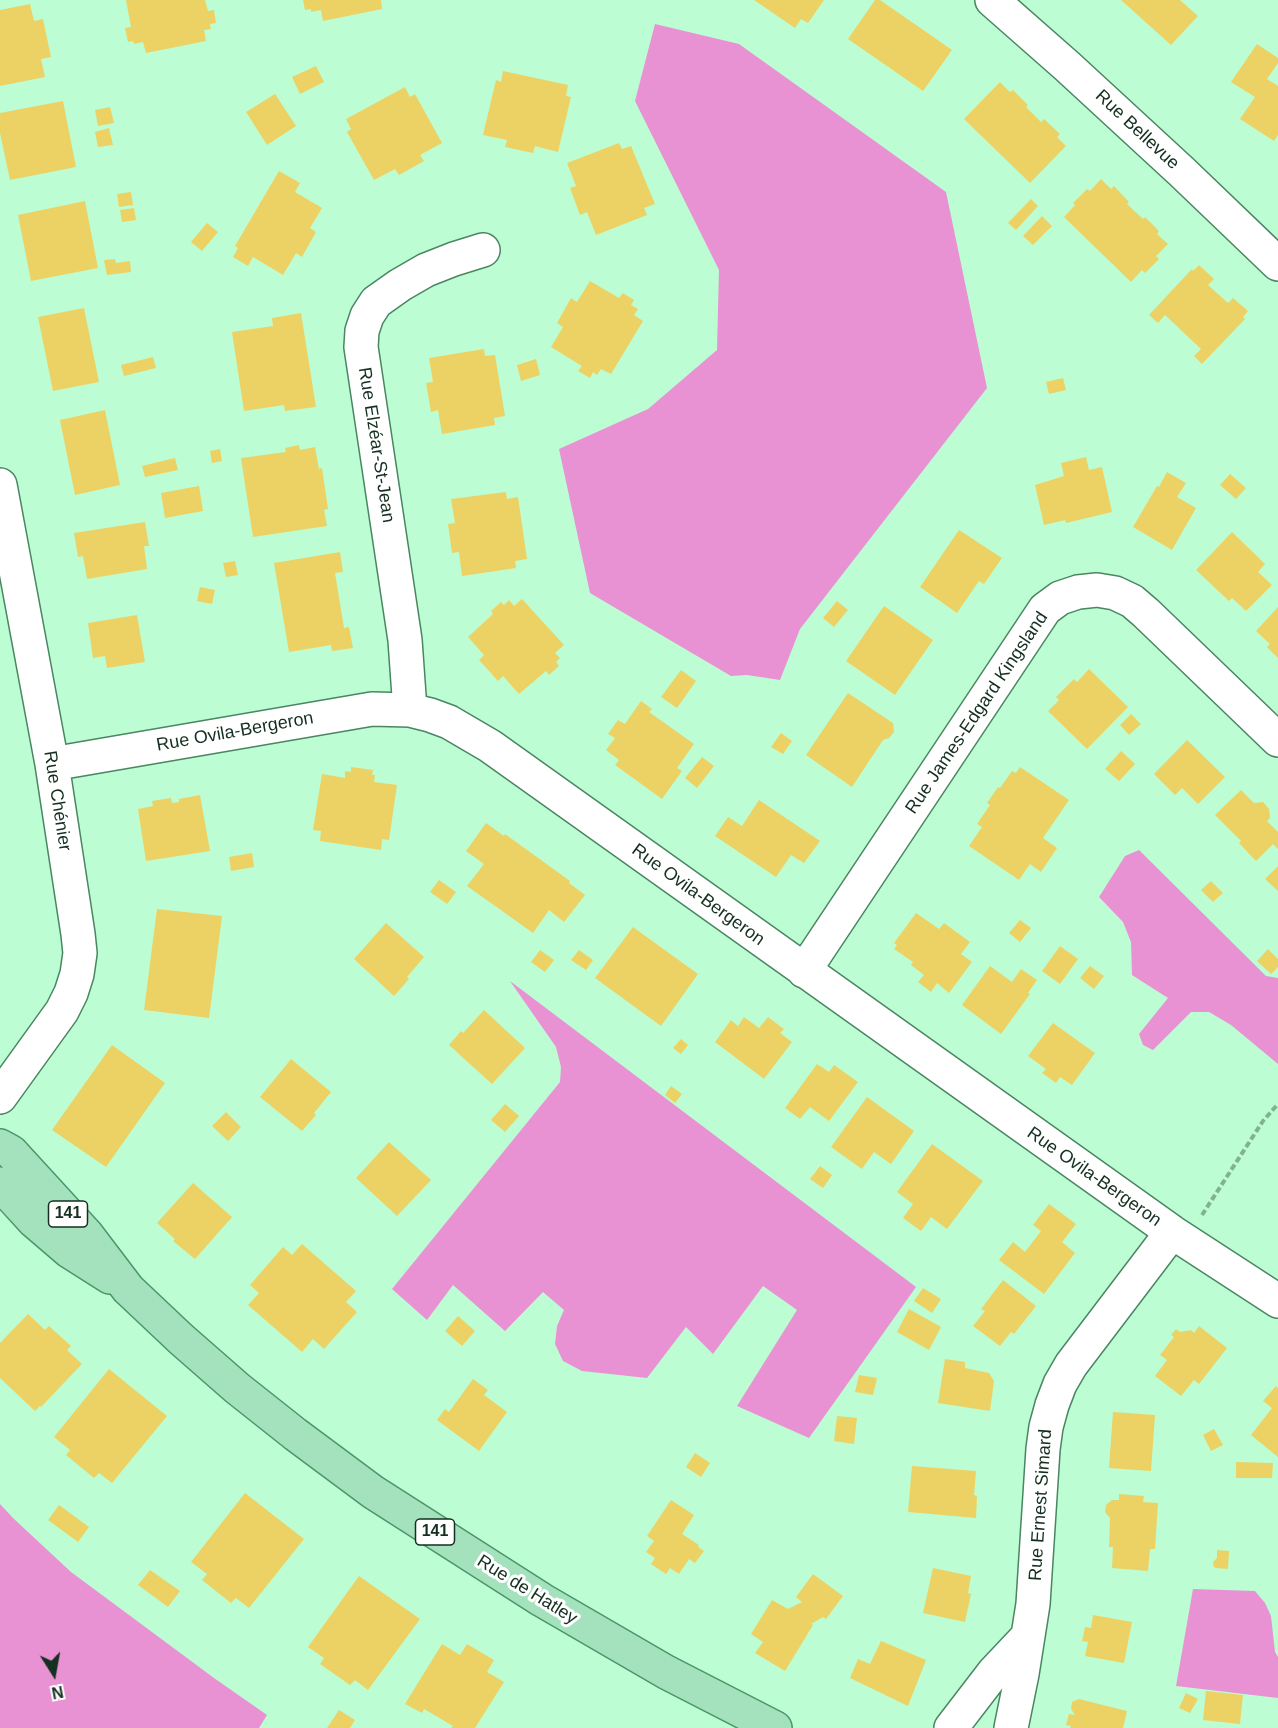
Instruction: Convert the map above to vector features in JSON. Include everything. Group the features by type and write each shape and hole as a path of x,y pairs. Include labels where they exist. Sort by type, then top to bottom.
{"main road":[{"name":"Rue de Hatley","path":"0,1146 11,1152 87,1234 128,1289 181,1340 295,1434 373,1492 542,1600 676,1677 775,1728"},
{"name":"Rue de Hatley","path":"0,1184 34,1221 69,1251 128,1289"}],"street":[{"name":"Rue Bellevue","path":"992,0 1182,172 1278,264"},
{"name":"Rue Elzéar-St-Jean","path":"410,710 405,640 361,347 362,331 367,316 376,302 400,285 435,267 483,250"},
{"name":"Rue Chénier","path":"0,485 52,764 80,953 77,974 62,1011 0,1097"},
{"name":"Rue James-Edgard Kingsland","path":"804,970 1045,609 1060,598 1078,592 1096,590 1115,593 1132,601 1278,740"},
{"name":"Rue Ovila-Bergeron","path":"52,764 352,711 391,708 410,710 449,722 490,746 1179,1236 1278,1301"},
{"name":"Rue Ernest Simard","path":"1011,1728 1022,1674 1036,1580 1043,1449 1052,1405 1071,1365 1179,1236"},
{"path":"951,1728 994,1672 1027,1637"}],"path":[{"path":"1179,1236 1263,1121 1278,1104"}],"shaded area":[{"path":"655,24 739,44 946,192 987,388 800,629 780,680 747,675 731,676 590,593 559,449 648,409 717,350 719,270 635,101"},
{"path":"1139,850 1266,976 1278,978 1278,1064 1231,1025 1209,1012 1191,1012 1153,1050 1143,1045 1139,1034 1168,998 1132,975 1131,942 1123,922 1099,897 1125,856"},
{"path":"510,981 916,1287 809,1438 737,1406 797,1310 763,1286 713,1354 686,1327 647,1378 582,1371 563,1361 555,1344 557,1326 564,1310 543,1292 505,1331 453,1285 427,1320 392,1289 560,1082 561,1067 556,1047"},
{"path":"0,1504 71,1572 267,1715 259,1728 0,1728"},
{"path":"1193,1589 1255,1591 1265,1603 1271,1616 1275,1652 1278,1657 1278,1698 1176,1686"}],"building":[{"path":"126,0 205,0 208,11 214,10 216,23 210,24 211,29 204,30 206,41 146,53 143,42 134,44 133,41 128,42 125,28 131,27"},
{"path":"303,0 381,0 382,9 323,21 321,10 311,12 311,9 305,10"},
{"path":"754,0 824,0 808,23 801,19 795,28"},
{"path":"875,0 880,0 952,50 923,91 848,39"},
{"path":"1121,0 1180,0 1198,16 1171,45"},
{"path":"30,4 34,21 43,19 51,57 41,59 45,77 0,86 0,10"},
{"path":"1257,44 1278,58 1278,63 1267,79 1278,86 1278,135 1274,141 1240,119 1255,97 1231,82"},
{"path":"316,66 324,82 300,94 292,77"},
{"path":"503,71 568,85 566,96 571,97 558,152 535,146 533,153 505,147 507,140 483,135 496,80 501,82"},
{"path":"1000,82 1010,92 1013,90 1041,122 1044,119 1060,134 1057,137 1066,146 1030,183 964,119"},
{"path":"405,87 410,97 415,94 442,143 420,155 424,161 399,175 395,169 374,180 347,132 351,129 346,119"},
{"path":"275,94 296,126 267,145 246,112"},
{"path":"63,101 76,167 10,180 0,133 0,113"},
{"path":"110,107 114,123 98,126 95,110"},
{"path":"109,128 113,145 98,147 95,132"},
{"path":"619,143 622,149 631,146 655,204 644,208 647,215 596,235 587,212 580,215 570,188 576,186 567,163"},
{"path":"279,171 300,183 295,192 322,208 310,228 316,232 302,257 296,253 283,275 253,257 248,266 233,257 238,248 235,246"},
{"path":"1101,179 1111,189 1114,186 1129,202 1127,204 1143,219 1145,217 1159,231 1157,234 1168,244 1156,256 1159,259 1145,273 1142,270 1131,282 1064,217 1075,205 1073,203 1087,189 1090,191"},
{"path":"131,192 133,205 119,207 117,194"},
{"path":"1031,199 1038,206 1016,230 1008,223"},
{"path":"85,201 98,268 31,281 18,215"},
{"path":"134,208 136,220 122,222 120,210"},
{"path":"1042,216 1052,226 1033,245 1023,236"},
{"path":"207,223 218,232 202,251 191,242"},
{"path":"115,259 116,263 130,261 131,272 107,275 104,260"},
{"path":"1199,265 1214,279 1208,285 1228,303 1233,298 1248,311 1243,317 1245,319 1202,364 1194,356 1201,349 1165,315 1158,323 1149,315 1192,269 1193,271"},
{"path":"590,281 619,298 623,293 634,300 631,305 638,309 634,315 643,321 611,374 601,369 597,375 593,372 590,378 578,371 582,366 551,347 563,327 557,323 571,298 577,302"},
{"path":"84,308 99,382 53,391 38,317"},
{"path":"301,313 316,407 285,411 284,405 244,411 232,332 273,326 272,318"},
{"path":"484,349 485,356 495,355 505,416 494,418 495,425 442,434 438,410 431,412 426,383 433,382 429,358"},
{"path":"153,357 156,368 124,376 121,365"},
{"path":"536,359 540,375 521,381 517,365"},
{"path":"1063,378 1066,390 1049,394 1046,382"},
{"path":"105,410 120,485 75,495 60,420"},
{"path":"299,445 300,450 315,447 319,469 322,468 328,509 324,510 327,526 253,537 241,458 286,452 285,448"},
{"path":"220,449 222,461 212,463 210,451"},
{"path":"1086,457 1089,470 1102,467 1112,512 1066,523 1065,520 1044,525 1035,485 1064,476 1061,463"},
{"path":"175,458 178,470 145,477 142,466"},
{"path":"1167,472 1186,483 1177,497 1196,508 1172,550 1133,527"},
{"path":"1230,474 1246,488 1236,499 1220,485"},
{"path":"199,486 203,511 165,518 161,493"},
{"path":"506,492 507,499 518,497 527,559 515,561 516,568 462,576 459,552 452,553 448,524 455,523 451,499"},
{"path":"145,522 149,546 144,546 147,569 87,579 83,556 78,557 74,533"},
{"path":"959,530 1002,558 984,584 979,581 957,613 920,587"},
{"path":"1232,532 1265,564 1258,572 1272,585 1246,611 1232,598 1229,601 1196,570"},
{"path":"340,552 343,572 335,573 344,628 349,627 353,648 332,651 331,645 289,652 274,563"},
{"path":"235,561 238,575 226,577 223,563"},
{"path":"200,587 215,590 212,604 197,601"},
{"path":"522,599 564,645 555,653 560,658 556,662 559,666 549,675 546,671 519,694 503,676 498,681 479,660 484,655 468,637 493,614 491,611 501,602 504,605 509,600 514,606"},
{"path":"837,601 848,610 834,627 823,618"},
{"path":"884,606 933,640 895,695 846,661"},
{"path":"1278,607 1278,658 1267,647 1270,644 1256,631"},
{"path":"137,615 145,662 107,668 105,656 93,658 88,623"},
{"path":"1089,669 1128,707 1087,749 1048,711 1059,700 1056,697 1074,679 1077,682"},
{"path":"681,670 696,681 677,708 661,697"},
{"path":"848,693 893,723 894,732 889,738 883,740 852,787 806,755"},
{"path":"641,701 652,709 649,712 694,744 677,768 682,771 662,799 615,765 619,760 606,750 615,738 608,734 618,720 625,724"},
{"path":"1131,714 1141,724 1129,735 1120,725"},
{"path":"781,733 792,741 783,754 771,747"},
{"path":"1187,740 1225,777 1198,804 1182,788 1175,795 1154,774"},
{"path":"1121,751 1135,764 1119,781 1105,769"},
{"path":"702,757 714,766 697,788 685,778"},
{"path":"351,767 373,770 374,782 397,785 389,840 382,839 381,850 320,841 321,831 313,830 322,774 345,778 345,771 351,772"},
{"path":"1020,767 1069,800 1043,838 1057,848 1041,872 1030,864 1019,880 969,846 982,827 977,824 990,805 987,803 1012,771 1016,773"},
{"path":"1241,790 1254,803 1263,802 1269,809 1270,818 1267,821 1278,832 1278,849 1273,844 1256,861 1239,843 1241,841 1215,815"},
{"path":"200,795 210,851 146,861 138,809 153,806 152,801 171,798 172,803 179,802 179,799"},
{"path":"759,800 820,841 804,863 791,855 776,877 715,836 728,817 742,826"},
{"path":"486,823 570,881 569,883 585,895 564,922 549,910 533,933 467,886 484,864 466,851"},
{"path":"252,853 254,867 231,871 229,857"},
{"path":"1278,866 1278,891 1265,879"},
{"path":"439,880 456,892 447,904 430,892"},
{"path":"1211,881 1223,893 1213,902 1201,890"},
{"path":"157,909 222,916 209,1018 144,1010"},
{"path":"916,913 939,929 944,923 970,942 961,954 972,962 949,993 937,983 931,992 918,982 924,975 911,965 913,962 894,949 897,945 894,943"},
{"path":"1020,920 1031,928 1020,942 1009,933"},
{"path":"386,923 424,957 394,996 354,959"},
{"path":"633,927 698,974 661,1026 595,978"},
{"path":"1060,946 1078,959 1060,984 1042,971"},
{"path":"1268,949 1278,959 1278,967 1271,974 1257,961"},
{"path":"540,950 554,960 545,972 531,962"},
{"path":"579,950 593,960 586,970 571,960"},
{"path":"990,966 1012,982 1021,969 1037,980 1028,993 1030,994 1001,1034 962,1005"},
{"path":"1090,966 1104,976 1094,989 1080,978"},
{"path":"484,1010 525,1048 492,1084 449,1045"},
{"path":"744,1017 759,1028 768,1017 784,1029 780,1033 792,1042 764,1079 715,1042 731,1020 738,1026"},
{"path":"1053,1023 1095,1053 1072,1085 1060,1077 1056,1083 1042,1073 1046,1069 1028,1056"},
{"path":"681,1039 688,1045 681,1054 673,1048"},
{"path":"112,1045 165,1083 106,1167 52,1130"},
{"path":"291,1059 331,1092 302,1131 260,1097"},
{"path":"817,1064 829,1072 834,1065 858,1082 829,1121 810,1107 800,1119 785,1108"},
{"path":"671,1086 682,1094 675,1103 665,1095"},
{"path":"867,1097 914,1131 891,1164 874,1152 862,1169 831,1147"},
{"path":"505,1104 519,1116 505,1132 491,1120"},
{"path":"226,1112 241,1127 228,1141 212,1126"},
{"path":"389,1142 431,1180 397,1216 356,1178"},
{"path":"932,1144 983,1181 947,1229 931,1217 921,1231 903,1218 913,1204 897,1192"},
{"path":"820,1166 832,1175 823,1188 810,1179"},
{"path":"193,1183 232,1217 195,1259 173,1241 175,1239 157,1223"},
{"path":"1049,1204 1076,1224 1062,1242 1075,1253 1044,1294 999,1260 1013,1242 1025,1252 1041,1231 1033,1225"},
{"path":"302,1244 356,1291 346,1302 357,1312 324,1349 313,1339 302,1352 248,1305 259,1293 250,1285 283,1247 292,1255"},
{"path":"1003,1280 1036,1306 1014,1334 1011,1332 1000,1346 973,1326 985,1311 981,1309"},
{"path":"923,1288 941,1299 932,1313 914,1301"},
{"path":"909,1309 941,1327 929,1350 897,1332"},
{"path":"28,1314 45,1330 49,1326 71,1346 67,1350 82,1364 35,1411 0,1378 0,1343"},
{"path":"458,1316 475,1331 462,1346 445,1331"},
{"path":"1199,1326 1227,1348 1199,1384 1194,1380 1181,1396 1155,1376 1167,1360 1160,1355 1174,1337 1171,1335 1176,1329 1180,1332 1191,1330 1194,1333"},
{"path":"945,1359 965,1362 965,1368 989,1373 994,1381 990,1411 938,1403"},
{"path":"109,1369 167,1416 112,1483 99,1473 94,1478 66,1455 70,1450 54,1437"},
{"path":"859,1375 877,1378 873,1395 855,1392"},
{"path":"473,1379 488,1390 484,1395 507,1412 479,1451 437,1420 445,1409 449,1412"},
{"path":"1276,1386 1278,1388 1278,1457 1251,1435 1272,1408 1263,1401"},
{"path":"1113,1412 1155,1415 1151,1471 1109,1468"},
{"path":"837,1416 857,1418 854,1444 834,1441"},
{"path":"1214,1429 1223,1445 1211,1451 1203,1435"},
{"path":"695,1453 710,1463 701,1477 686,1467"},
{"path":"1236,1462 1273,1463 1272,1478 1236,1478"},
{"path":"912,1466 976,1471 974,1495 977,1496 976,1518 908,1512"},
{"path":"245,1493 304,1539 249,1608 236,1598 231,1603 202,1580 207,1574 191,1562"},
{"path":"1119,1494 1144,1496 1143,1502 1158,1503 1155,1549 1150,1549 1148,1571 1112,1568 1113,1547 1109,1547 1110,1518 1105,1512 1106,1505 1112,1500 1119,1500"},
{"path":"671,1500 694,1515 682,1534 704,1551 695,1563 689,1559 679,1574 670,1568 666,1574 651,1564 655,1558 646,1552 654,1541 647,1536"},
{"path":"59,1505 89,1527 78,1542 48,1520"},
{"path":"1217,1550 1229,1551 1228,1569 1214,1567 1213,1562 1217,1558"},
{"path":"933,1568 971,1576 968,1593 971,1594 965,1622 923,1613"},
{"path":"150,1570 180,1591 168,1607 138,1585"},
{"path":"813,1574 843,1596 826,1619 823,1617 811,1624 813,1625 785,1671 755,1653 763,1642 751,1634 772,1600 788,1609 802,1602 796,1597"},
{"path":"359,1576 420,1619 368,1690 355,1680 350,1685 320,1664 324,1658 308,1647"},
{"path":"1093,1615 1132,1622 1124,1663 1085,1656 1088,1642 1082,1641 1085,1627 1091,1628"},
{"path":"881,1641 926,1660 908,1706 850,1678 858,1659 870,1664"},
{"path":"442,1644 460,1655 467,1644 494,1660 487,1672 504,1682 475,1728 451,1728 453,1726 424,1709 422,1713 405,1704"},
{"path":"1206,1691 1243,1695 1240,1724 1203,1720"},
{"path":"1186,1693 1198,1699 1190,1713 1179,1708"},
{"path":"1079,1699 1127,1711 1123,1728 1070,1728 1071,1726 1066,1725 1069,1714 1075,1715 1071,1709 1072,1702"},
{"path":"339,1710 355,1720 350,1728 327,1728"}]}
